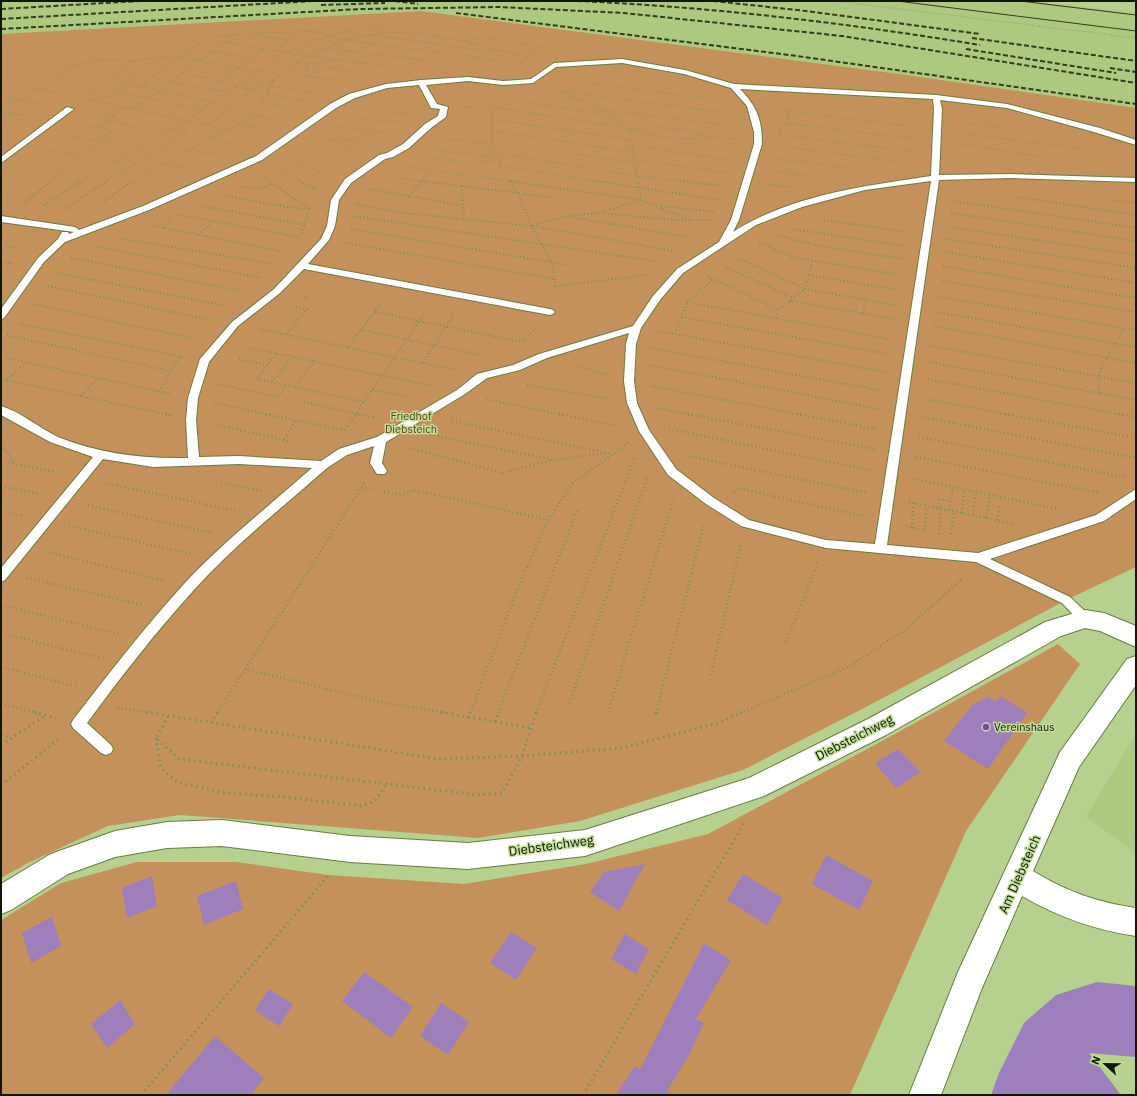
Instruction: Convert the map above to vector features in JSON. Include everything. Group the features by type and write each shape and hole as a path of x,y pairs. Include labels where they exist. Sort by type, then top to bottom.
{"street":[{"name":"Diebsteichweg","path":"1,900 59,864 114,844 167,835 222,833 350,849 468,856 585,843 756,788 877,726 1052,629 1085,619 1104,622 1136,637"},
{"name":"Am Diebsteich","path":"925,1095 969,983 1069,760 1136,666"},
{"path":"1017,877 1048,896 1077,910 1115,919 1136,922"}],"lane":[{"path":"1,316 47,254 62,240 118,220 259,158 333,106 352,96 376,88 421,82 468,79 502,86 532,81 554,65 622,61 685,72 734,86 936,97 1007,106 1051,118 1045,123 1097,130 1136,144"},
{"path":"194,461 191,420 198,380 204,360 235,324 266,301 303,266 325,240 331,226 335,200 348,181 382,157 394,153 406,146 428,126 442,118 444,107 434,106 421,82"},
{"path":"722,244 736,217 746,189 758,142 758,129 751,105 734,86"},
{"path":"880,550 933,198 936,166 938,109 936,97"},
{"path":"1,161 70,109"},
{"path":"1085,619 1066,600 978,558 826,544 745,523 710,501 672,472 644,431 632,403 629,381 631,344 636,328 656,298 684,269 748,227 778,212 799,205 865,188 935,178 1011,176 1136,180"},
{"path":"2,219 82,232"},
{"path":"62,240 67,229"},
{"path":"303,266 550,312"},
{"path":"106,749 78,724 92,704 143,640 189,587 216,560 323,465 343,452 381,440 459,393 482,376 516,368 543,356 636,328"},
{"path":"1,410 54,438 100,455 153,463 239,460 323,465"},
{"path":"379,467 381,440"},
{"path":"3,575 100,455"},
{"path":"978,558 1053,532 1100,518 1136,493"}],"path":[{"path":"836,1 1136,38"},
{"path":"20,222 71,187 186,121 234,86 288,52 330,35 368,26 389,32"},
{"path":"276,51 297,31"},
{"path":"140,86 206,38 232,35 311,31 345,40 511,63"},
{"path":"208,126 253,90 275,78 307,56 345,40 368,35 389,32 407,32 464,41 554,65"},
{"path":"250,34 288,40"},
{"path":"134,109 232,35"},
{"path":"368,35 495,52 501,50"},
{"path":"464,41 481,37 540,48 519,64"},
{"path":"224,42 307,56 390,67"},
{"path":"210,89 264,48"},
{"path":"212,51 251,58"},
{"path":"1,104 24,87 38,90 66,70 83,62 98,60 133,61 180,57 258,71"},
{"path":"100,102 157,58"},
{"path":"70,109 133,61"},
{"path":"296,63 308,65 312,62 320,63 312,69 304,68 308,65"},
{"path":"183,73 221,81"},
{"path":"67,229 145,173 228,130 250,115 267,94 275,78"},
{"path":"532,81 564,91 602,110 630,129"},
{"path":"170,82 226,92"},
{"path":"580,82 704,99"},
{"path":"125,83 213,102"},
{"path":"62,94 76,84"},
{"path":"234,86 253,90"},
{"path":"272,86 316,94"},
{"path":"502,86 493,107 491,119 491,130 496,161 498,166 512,182 531,226 544,245 552,262 556,286 550,312 518,346"},
{"path":"115,91 201,110"},
{"path":"564,91 753,116"},
{"path":"267,94 308,102"},
{"path":"497,97 596,113 602,110 758,129"},
{"path":"85,98 228,130"},
{"path":"99,128 123,106"},
{"path":"333,106 442,118"},
{"path":"444,107 493,107 630,129 639,129 649,126 690,131 709,137 758,142 936,166"},
{"path":"320,114 428,126"},
{"path":"491,119 631,140"},
{"path":"108,120 148,129"},
{"path":"785,123 937,141 1054,158"},
{"path":"302,127 376,161"},
{"path":"40,225 128,167 187,133 171,129"},
{"path":"630,129 641,200"},
{"path":"639,129 648,134 688,140 709,137"},
{"path":"2,219 113,130"},
{"path":"491,130 633,152"},
{"path":"780,135 936,155"},
{"path":"327,138 359,142"},
{"path":"632,145 751,169"},
{"path":"394,153 473,163 496,161"},
{"path":"494,153 637,176 746,189"},
{"path":"571,153 635,164"},
{"path":"754,155 864,170"},
{"path":"259,158 306,186 335,200 404,213 531,226 703,256 794,298"},
{"path":"634,159 751,169 820,178"},
{"path":"114,162 128,167"},
{"path":"244,164 309,209"},
{"path":"403,166 641,200 657,205 692,221"},
{"path":"498,166 640,189 740,203"},
{"path":"409,196 430,170"},
{"path":"360,173 557,198"},
{"path":"254,189 264,188 273,184"},
{"path":"462,186 464,220"},
{"path":"189,189 293,208 309,209"},
{"path":"1012,196 1136,215"},
{"path":"933,198 1136,228"},
{"path":"165,200 305,225"},
{"path":"600,213 641,200"},
{"path":"657,205 736,217"},
{"path":"146,208 300,237"},
{"path":"296,242 305,225 309,209"},
{"path":"931,210 1136,241"},
{"path":"778,212 1136,268"},
{"path":"333,213 544,245 684,269 713,279 779,310"},
{"path":"531,226 566,216 600,213 692,221 736,217"},
{"path":"566,216 688,236"},
{"path":"118,220 288,252 284,256"},
{"path":"199,235 213,221"},
{"path":"929,224 1136,255"},
{"path":"331,226 569,265"},
{"path":"748,227 814,245 1136,298"},
{"path":"793,229 1136,283"},
{"path":"82,232 278,264 272,269"},
{"path":"62,240 261,278"},
{"path":"325,240 555,279"},
{"path":"1,245 16,248"},
{"path":"47,254 246,292 240,296"},
{"path":"776,318 779,310 805,289 813,261"},
{"path":"35,269 228,306 214,321"},
{"path":"556,286 684,269"},
{"path":"256,283 267,274"},
{"path":"809,275 1136,330"},
{"path":"675,334 688,302 713,279"},
{"path":"26,281 214,321 287,334 482,376 503,360 361,330"},
{"path":"348,347 396,283"},
{"path":"345,430 439,291"},
{"path":"863,314 866,299"},
{"path":"14,300 217,344"},
{"path":"266,301 307,309 287,334"},
{"path":"790,301 1136,363"},
{"path":"375,312 522,342"},
{"path":"423,363 456,312"},
{"path":"16,323 204,360"},
{"path":"1099,393 1099,377 1106,357 1117,343 1123,328"},
{"path":"1,334 170,371"},
{"path":"250,348 644,431"},
{"path":"277,354 256,379 364,402"},
{"path":"159,391 180,356"},
{"path":"543,356 629,381"},
{"path":"272,382 292,357"},
{"path":"239,359 267,365"},
{"path":"295,387 314,362"},
{"path":"6,380 25,363"},
{"path":"81,396 98,378"},
{"path":"198,380 278,397 286,385"},
{"path":"525,385 632,403"},
{"path":"372,390 440,404"},
{"path":"304,402 553,460"},
{"path":"421,415 612,454"},
{"path":"283,440 297,420"},
{"path":"468,718 517,590 548,520 573,483 644,431"},
{"path":"156,738 179,759 194,762 387,783 478,795 502,792 522,756 530,728 644,431"},
{"path":"381,440 503,473 553,460 606,453"},
{"path":"1,445 16,463"},
{"path":"568,707 657,449 1053,532"},
{"path":"1,461 243,512"},
{"path":"211,723 362,487 379,467"},
{"path":"608,712 680,477"},
{"path":"1,486 64,499 211,534"},
{"path":"362,487 401,495 414,490 548,520"},
{"path":"949,510 953,487"},
{"path":"962,513 964,490"},
{"path":"973,515 976,492"},
{"path":"986,518 990,495"},
{"path":"939,534 940,498 951,500"},
{"path":"656,714 710,501"},
{"path":"912,528 913,503"},
{"path":"924,530 927,506"},
{"path":"997,520 1000,507"},
{"path":"495,722 578,508"},
{"path":"950,536 954,511"},
{"path":"1,512 198,556"},
{"path":"711,675 745,523"},
{"path":"786,642 826,544"},
{"path":"26,546 170,582"},
{"path":"92,704 438,759 522,756 622,748 718,723 848,667 908,628 966,575 978,558"},
{"path":"3,575 145,606"},
{"path":"1,605 143,640"},
{"path":"1,632 124,663"},
{"path":"1,667 101,693"},
{"path":"245,669 381,702 530,728"},
{"path":"1,704 78,724"},
{"path":"1,746 46,716"},
{"path":"168,716 156,738 161,768 178,782 225,794 286,797 362,806 375,801 387,783"},
{"path":"1,785 78,724"},
{"path":"1,735 12,738"},
{"path":"583,1095 752,810 756,788"},
{"path":"141,1095 350,849"}],"shaded area":[{"path":"1,1 1036,1 1136,13 1136,108 899,74 421,11 1,34"},
{"path":"1136,734 1136,852 1086,817"}],"green space":[{"name":"Friedhof Diebsteich","path":"421,11 899,74 1136,108 1136,567 1066,600 866,707 743,770 580,821 478,838 180,815 108,826 28,863 1,878 1,34"},
{"path":"1058,644 1080,664 966,831 850,1095 1,1095 1,920 61,883 137,862 236,862 328,875 464,884 586,864 708,834 884,740"}],"building":[{"name":"Vereinshaus","path":"1000,696 1027,713 988,769 944,741 972,705 988,697 996,702"},
{"path":"898,749 921,772 896,788 875,763"},
{"path":"826,855 873,881 859,910 812,884"},
{"path":"645,864 619,911 590,892 604,872"},
{"path":"743,874 783,898 767,925 727,900"},
{"path":"152,876 157,906 127,918 122,888"},
{"path":"236,881 243,909 204,925 197,896"},
{"path":"52,917 61,946 31,963 22,933"},
{"path":"511,932 537,948 516,980 490,963"},
{"path":"625,934 649,949 636,974 611,959"},
{"path":"704,943 731,960 696,1019 704,1023 687,1059 667,1091 673,1095 616,1095 635,1066 640,1070"},
{"path":"364,972 413,1007 391,1038 342,1001"},
{"path":"1097,982 1136,986 1136,1057 1089,1053 1121,1095 991,1095 999,1073 1024,1023 1056,995"},
{"path":"269,989 293,1004 279,1026 255,1010"},
{"path":"120,1000 135,1024 107,1048 91,1024"},
{"path":"441,1003 469,1022 448,1055 420,1036"},
{"path":"215,1036 264,1078 251,1095 166,1095"}],"tram line":[{"path":"897,1 1136,31"},
{"path":"1020,1 1136,15"}],"railway":[{"path":"1,9 140,1"},
{"path":"1,19 314,1"},
{"path":"395,1 418,4"},
{"path":"577,1 678,7 779,17 980,45"},
{"path":"713,1 806,11 980,34"},
{"path":"321,5 385,3"},
{"path":"1,29 361,9 499,7 624,13 842,36 1136,83"},
{"path":"456,13 797,56 1136,104"},
{"path":"972,38 1136,61"},
{"path":"966,49 1116,73"},
{"path":"1110,68 1136,72"}],"place":[{"name":"Vereinshaus","path":"986,727"}]}
